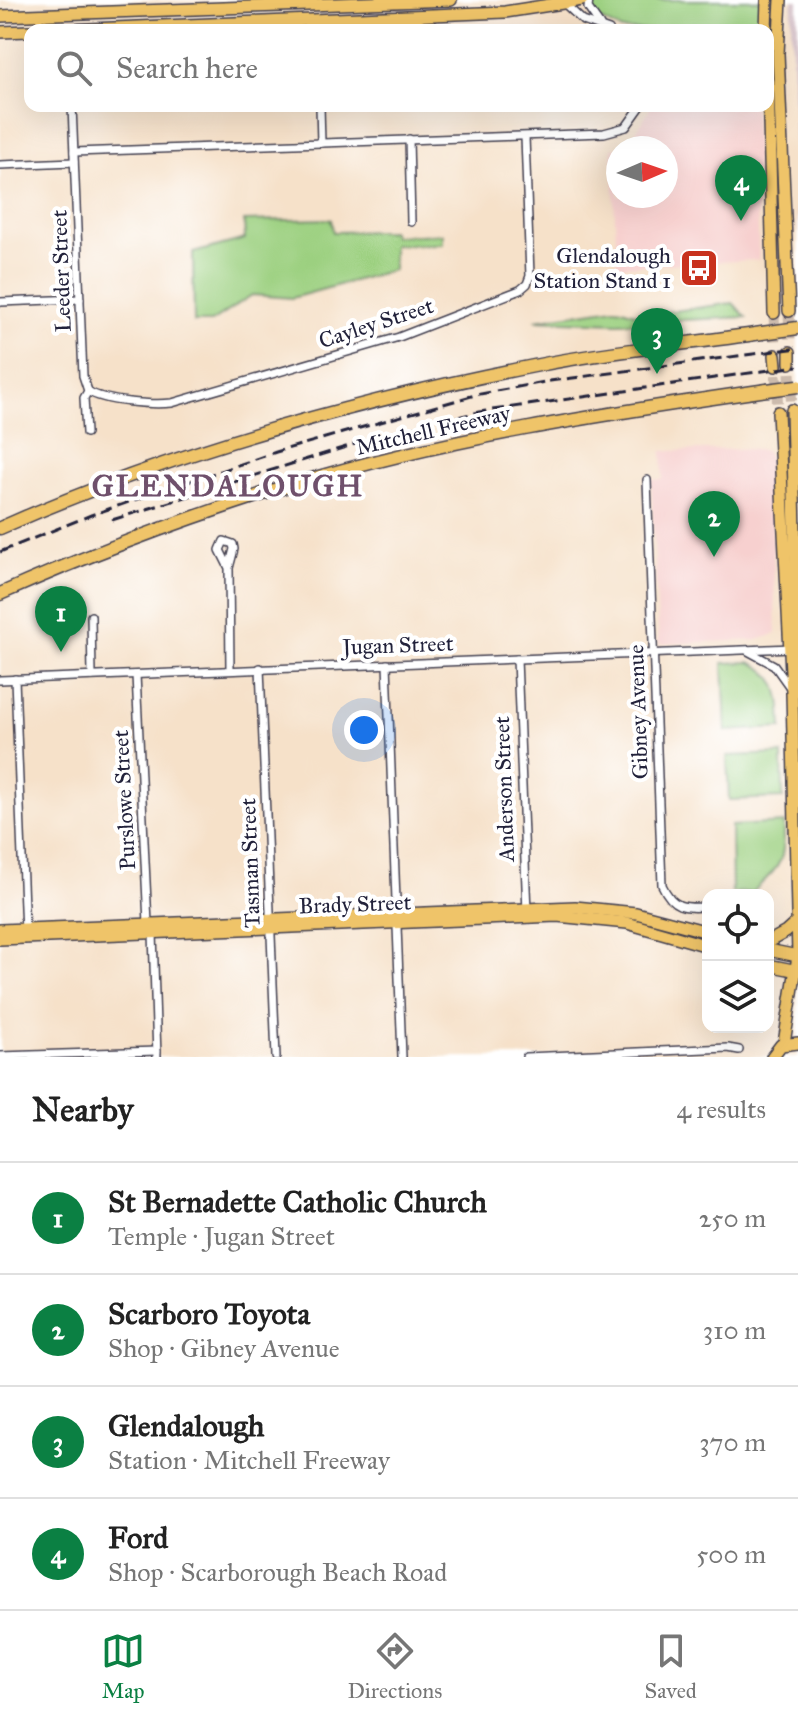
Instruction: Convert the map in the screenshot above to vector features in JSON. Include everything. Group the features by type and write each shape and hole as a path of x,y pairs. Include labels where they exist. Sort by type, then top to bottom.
{"highway":[{"name":"Mitchell Freeway","path":"0,528 178,458 398,396 542,364 798,328"},
{"name":"Mitchell Freeway","path":"0,594 107,549 292,485 502,434 605,414 798,386"}],"main road":[{"path":"0,16 451,0"},
{"path":"323,24 368,18 505,12 582,0"},
{"path":"766,24 767,0"},
{"path":"774,59 781,0"},
{"path":"243,7 244,24"},
{"path":"0,32 24,31"},
{"path":"774,104 789,311"},
{"path":"772,112 774,313"},
{"path":"784,1043 798,956 792,692 795,650 792,410"},
{"path":"778,412 795,650"},
{"name":"Brady Street","path":"0,930 25,933 604,908 664,919 702,930"},
{"name":"Brady Street","path":"527,913 601,918 639,925 702,944"},
{"path":"774,939 797,922"},
{"name":"Brady Street","path":"0,939 25,933"},
{"path":"774,951 798,956"},
{"path":"774,966 797,970"},
{"path":"772,1057 784,1043 798,1043"}],"street":[{"path":"589,0 588,8 602,24"},
{"path":"368,1 368,18"},
{"path":"565,4 583,21 592,24"},
{"path":"68,13 68,24"},
{"name":"Leeder Street","path":"72,112 83,376 88,391 84,398 86,433"},
{"path":"320,112 321,143"},
{"path":"74,152 612,132 631,123 637,112"},
{"name":"Cayley Street","path":"88,391 101,397 159,405 172,403 399,337 520,290 530,276 525,137"},
{"path":"409,139 411,222"},
{"path":"0,165 74,162"},
{"path":"0,302 80,299"},
{"name":"Gibney Avenue","path":"647,480 662,885 668,899 684,908 702,907"},
{"path":"229,568 230,670"},
{"path":"91,616 92,676"},
{"path":"745,650 774,665 792,692"},
{"name":"Jugan Street","path":"0,680 795,650"},
{"name":"Anderson Street","path":"517,659 527,913"},
{"path":"387,664 402,1057"},
{"name":"Tasman Street","path":"260,668 276,1057"},
{"name":"Purslowe Street","path":"136,675 157,1054"},
{"path":"15,679 25,933"},
{"path":"526,1057 739,1050"},
{"path":"0,1056 157,1054"}],"shaded area":[{"path":"792,0 798,0 798,239 791,27"},
{"path":"648,112 754,112 759,260 617,266 615,208 678,208 678,136 632,136"},
{"path":"662,451 765,451 770,459 776,634 757,640 659,644 651,480 663,479"}],"green space":[{"path":"603,0 762,0 760,24 609,24 600,20 593,11 593,5"},
{"path":"331,219 333,232 392,231 393,236 443,234 443,244 393,245 393,270 292,298 252,295 211,322 194,322 193,253 245,239 244,221"},
{"path":"733,303 746,317 618,323 535,320 614,308 644,315"},
{"path":"750,662 768,674 777,689 782,728 726,731 723,663"},
{"path":"782,754 783,798 729,800 727,756"},
{"path":"784,823 782,855 775,869 756,889 732,889 731,826"}],"tunnel":[{"path":"789,311 790,342"},
{"path":"774,313 775,344"},
{"path":"790,373 792,410"},
{"path":"776,375 778,412"}],"railway":[{"path":"0,552 91,515 276,452 475,395 550,381 798,348"},
{"path":"112,520 394,432 479,412 798,366"}],"place":[{"name":"Ford","path":"741,221"},
{"name":"Glendalough Station Stand 1","path":"699,268"},
{"name":"Glendalough","path":"657,374"},
{"name":"Scarboro Toyota","path":"714,557"},
{"name":"St Bernadette Catholic Church","path":"61,652"}],"district":[{"name":"GLENDALOUGH","path":"228,486"}]}
